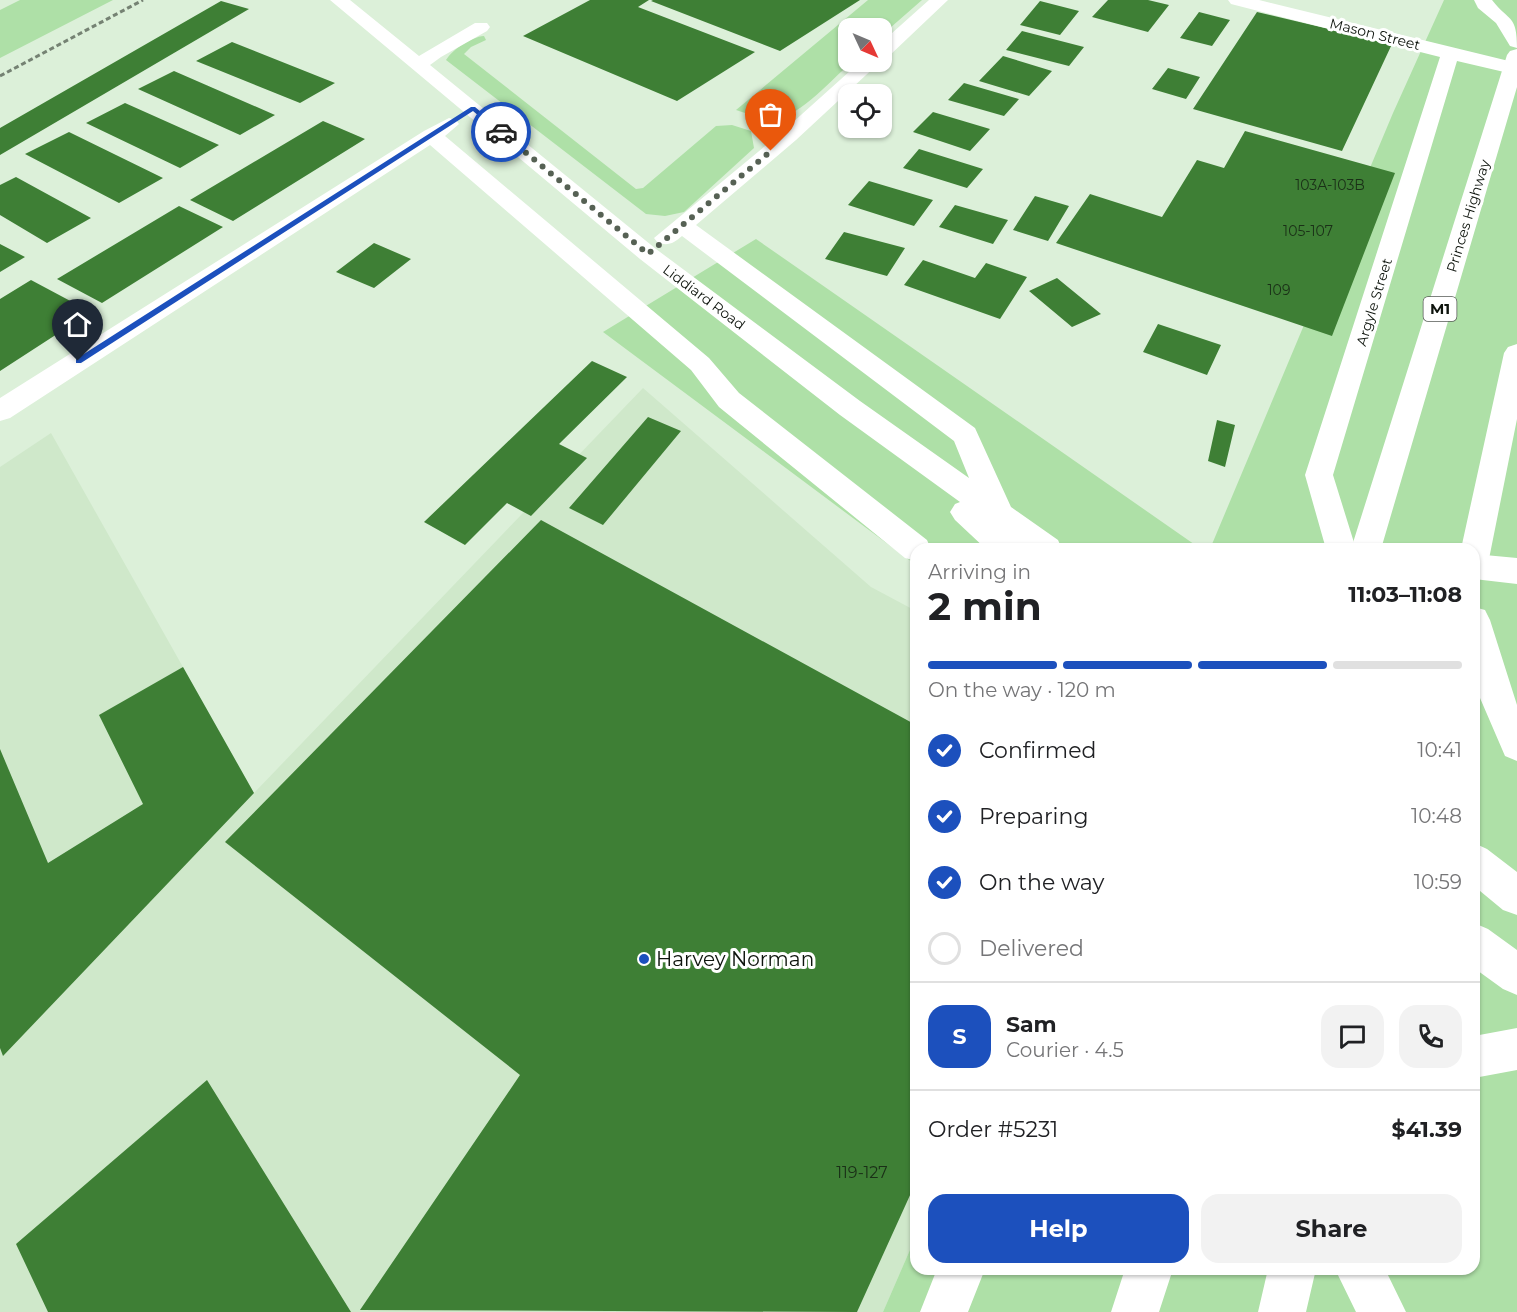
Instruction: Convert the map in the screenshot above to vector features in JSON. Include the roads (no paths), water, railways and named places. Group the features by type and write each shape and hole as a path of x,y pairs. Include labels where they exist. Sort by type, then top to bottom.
{"main road":[{"name":"Liddiard Road","path":"339,0 648,254 1006,530 1034,543"},
{"path":"892,43 939,0"},
{"name":"Mason Street","path":"1237,0 1450,54 1516,64"},
{"path":"1483,0 1484,4 1503,20 1517,42"},
{"path":"419,65 434,53 481,27"},
{"name":"Argyle Street","path":"1339,543 1319,475 1450,54"},
{"name":"Princes Highway","path":"1368,543 1516,64"},
{"path":"648,254 789,136 860,72"},
{"path":"0,411 473,108"},
{"path":"431,135 700,364 729,400 910,544"},
{"path":"682,225 965,435 1006,530 1046,543"},
{"path":"1477,543 1517,353"},
{"path":"1480,567 1517,571"},
{"path":"1480,641 1494,691 1517,745"},
{"path":"1480,867 1517,896"},
{"path":"1480,947 1517,975"},
{"path":"1480,1056 1517,1049"},
{"path":"944,1312 959,1275"},
{"path":"1135,1312 1147,1275"},
{"path":"1282,1312 1291,1275"},
{"path":"1362,1275 1382,1312"}],"railway":[{"path":"0,76 143,0"}],"place":[{"name":"Harvey Norman","path":"644,959"}]}
